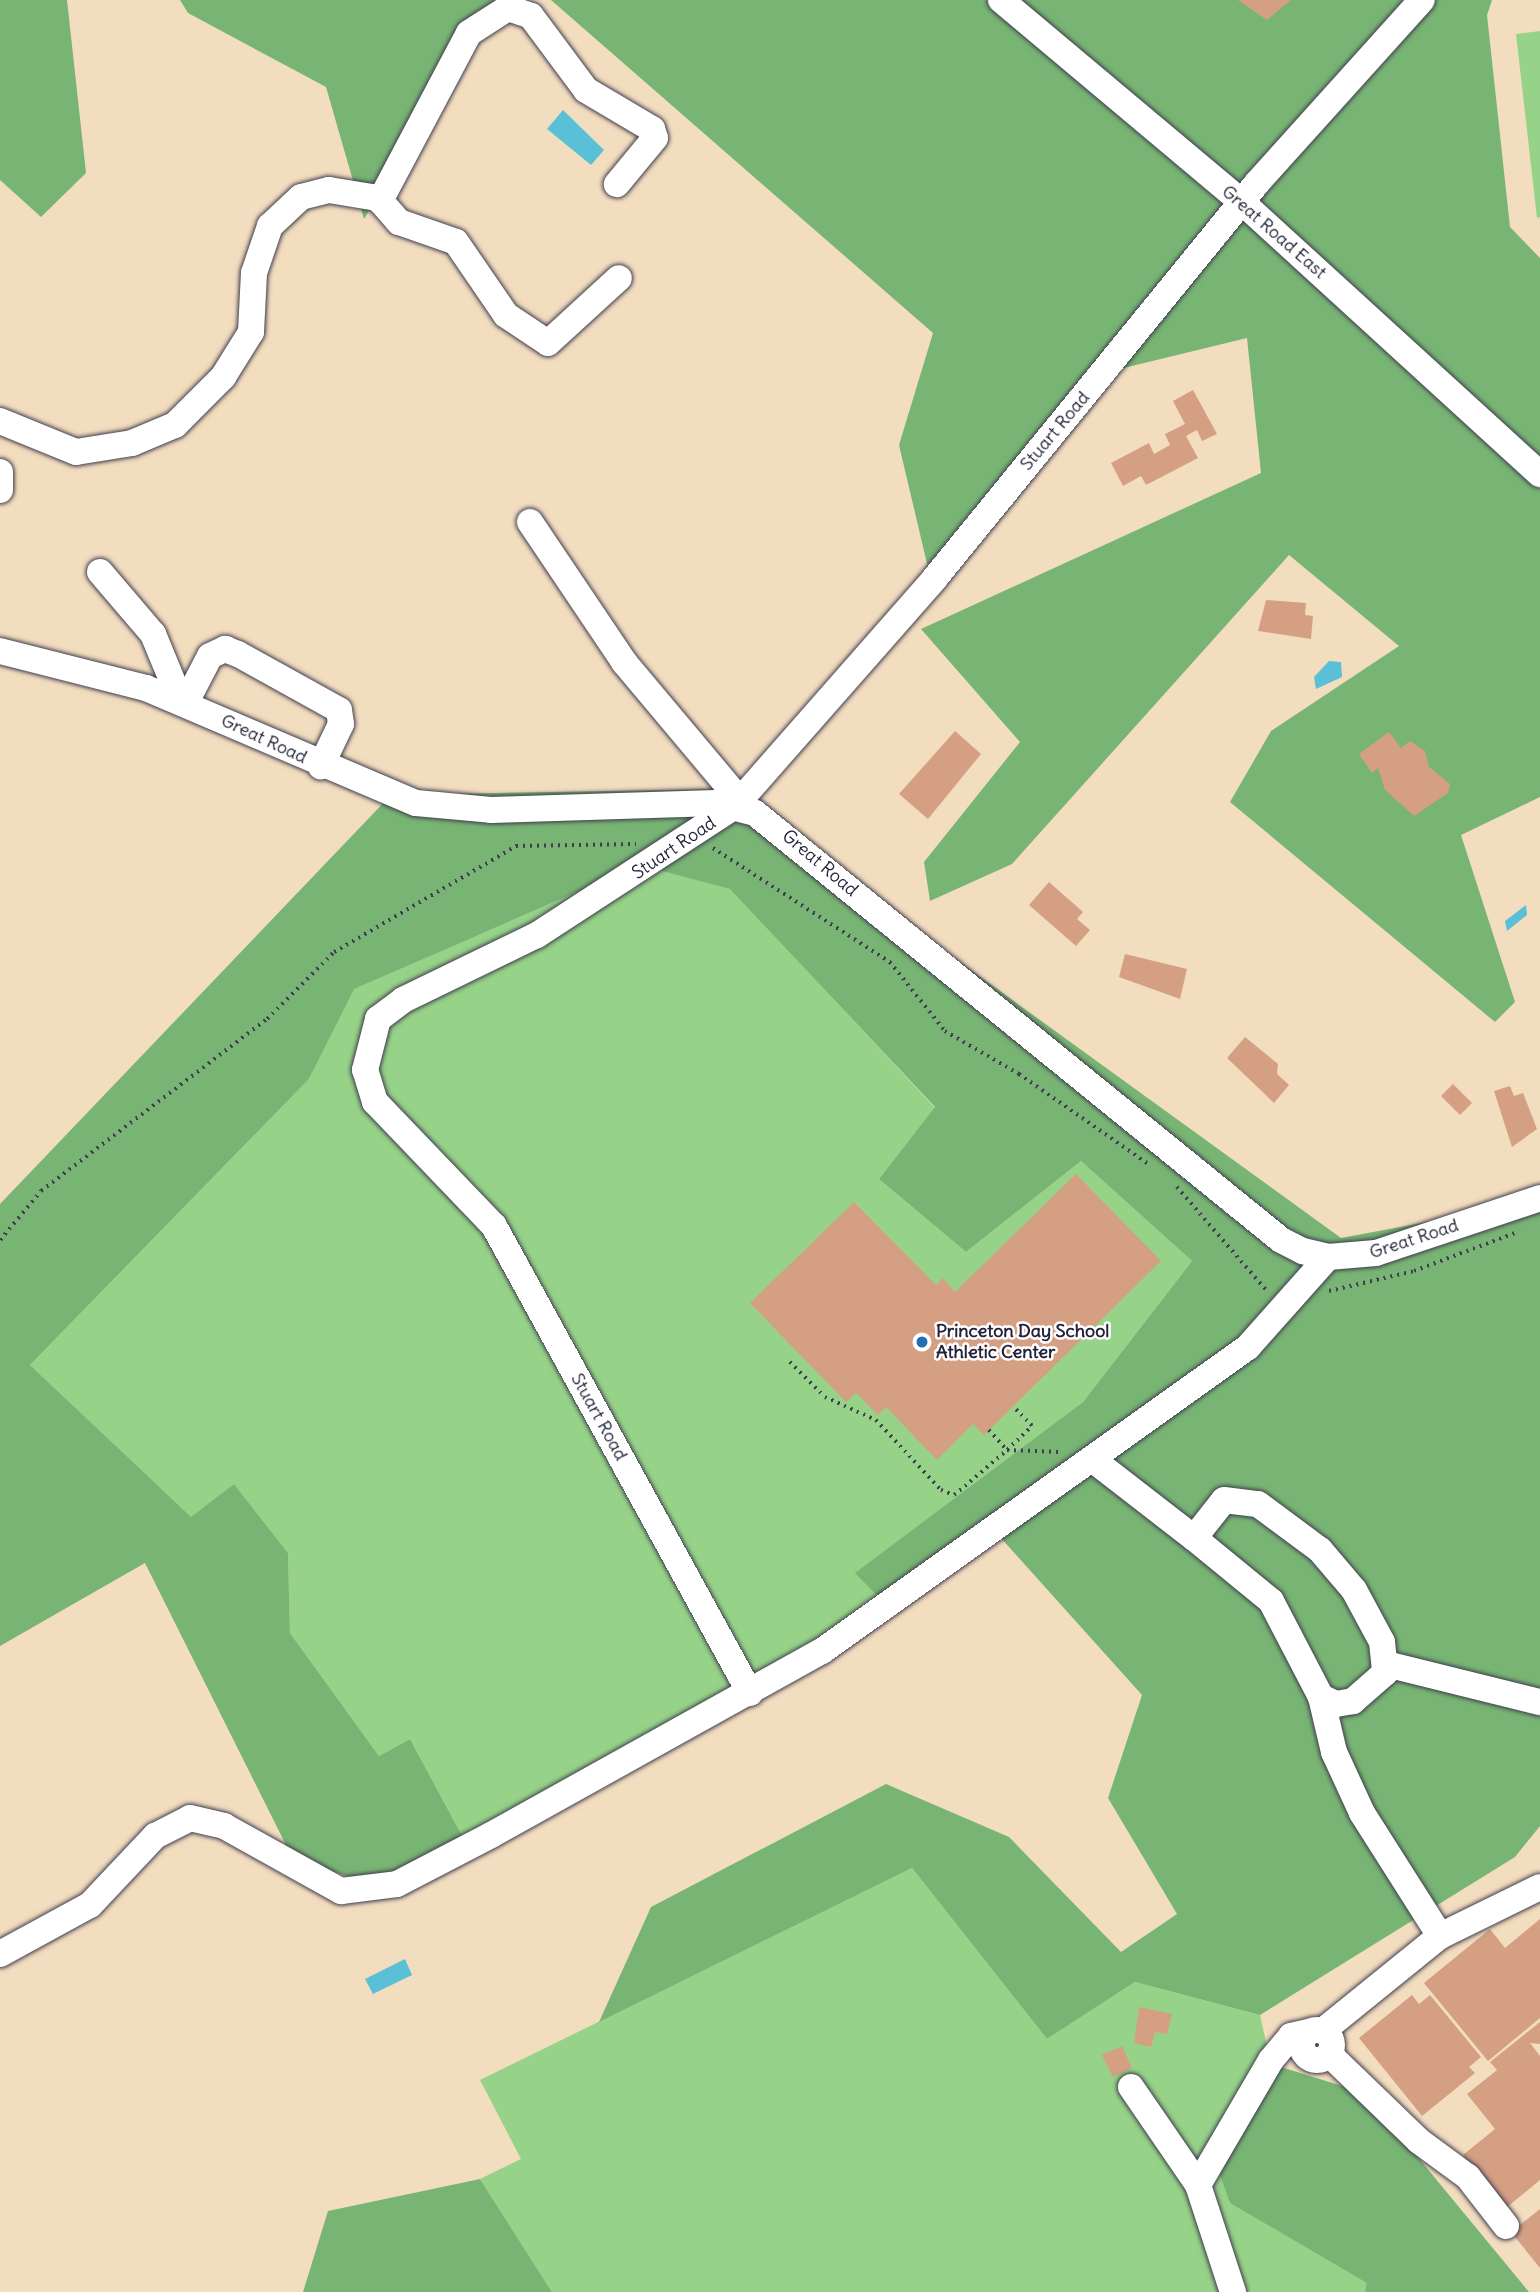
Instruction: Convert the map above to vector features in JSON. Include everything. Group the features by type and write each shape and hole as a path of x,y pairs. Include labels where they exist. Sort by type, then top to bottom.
{"street":[{"name":"Great Road East","path":"1000,0 1243,204 1540,474"},
{"name":"Stuart Road","path":"750,1693 494,1226 393,1126 365,1070 378,1018 403,1000 537,935 679,846 738,803 935,578 1243,204 1422,0"},
{"path":"380,201 469,33 508,9 531,16 586,90 652,128 655,138 617,184"},
{"path":"0,422 76,452 132,443 174,425 223,377 251,332 254,273 270,226 301,197 329,190 380,201 399,222 456,242 506,315 548,343 619,278"},
{"path":"0,472 0,490"},
{"path":"530,522 624,662 738,803"},
{"path":"100,572 153,634 183,703"},
{"path":"183,703 210,656 225,649 238,654 339,710 341,724 321,766"},
{"name":"Great Road","path":"0,651 183,703 377,791 451,809 738,803 776,827 1281,1240 1328,1257 1376,1253 1540,1198"},
{"path":"0,1954 90,1905 155,1836 190,1818 224,1826 341,1891 370,1892 491,1835 822,1651 1248,1347 1328,1257"},
{"path":"1092,1459 1271,1601 1321,1697 1334,1752 1362,1813 1440,1936"},
{"path":"1194,1538 1224,1500 1258,1504 1320,1550 1354,1590 1382,1642 1385,1673 1353,1701 1336,1704 1321,1697"},
{"path":"1385,1664 1540,1702"},
{"path":"1320,2039 1440,1936 1540,1887"},
{"path":"1198,2185 1270,2060 1291,2036 1320,2039 1419,2141 1468,2178 1506,2226"},
{"path":"1131,2087 1198,2185 1233,2292"}],"path":[{"path":"0,1240 41,1191 267,1019 334,952 516,846 639,844"},
{"path":"679,846 722,848 890,962 945,1031 1156,1169"},
{"path":"1174,1184 1265,1291 1288,1301"},
{"path":"1326,1292 1415,1271 1528,1228"},
{"path":"790,1362 825,1397 876,1420 941,1490 954,1495 1032,1426 1013,1407"},
{"path":"989,1430 1007,1450 1076,1452 1092,1459"}],"green space":[{"path":"0,0 67,0 86,173 41,217 0,180"},
{"path":"180,0 496,0 364,219 326,87 188,13"},
{"path":"551,0 1492,0 1487,15 1510,227 1540,258 1540,797 1461,835 1515,1002 1495,1022 1230,802 1271,731 1399,646 1289,555 1012,864 930,901 924,862 1020,742 921,629 1261,473 1247,338 1099,374 933,589 899,445 933,333"},
{"path":"1540,31 1540,217 1537,218 1516,34"},
{"path":"721,789 1341,1238 1540,1201 1540,1826 1515,1857 1260,2015 1135,1982 1047,2039 912,1868 599,2022 651,1907 886,1784 1009,1837 1121,1952 1177,1914 1108,1798 1142,1695 991,1527 890,1609 855,1573 1083,1402 1192,1261 1081,1161 966,1252 879,1179 935,1107 730,889 639,865 354,989 309,1079 30,1365 191,1517 234,1484 288,1553 290,1633 379,1756 410,1739 466,1843 373,1884 293,1859 145,1563 0,1646 0,1204 391,795"},
{"path":"639,865 731,889 935,1108 879,1179 966,1252 1081,1161 1192,1261 1083,1402 856,1573 890,1609 466,1843 410,1739 379,1756 290,1633 288,1553 234,1484 191,1518 30,1365 309,1079 353,989"},
{"path":"912,1868 1047,2039 1135,1982 1260,2015 1271,2064 1229,2202 1368,2283 1365,2292 552,2292 480,2179 521,2159 480,2080"},
{"path":"1271,2064 1365,2093 1529,2292 1365,2292 1367,2283 1230,2203 1212,2153"},
{"path":"480,2179 552,2292 303,2292 328,2211"}],"water":[{"path":"563,110 604,150 591,165 547,129"},
{"path":"1329,661 1341,662 1342,677 1316,689 1314,677"},
{"path":"1526,905 1527,915 1507,931 1505,921"},
{"path":"405,1959 412,1975 373,1994 365,1979"}],"building":[{"path":"1238,0 1291,0 1267,20"},
{"path":"1193,390 1217,434 1202,441 1197,430 1186,436 1198,458 1146,485 1141,476 1123,486 1111,463 1149,443 1154,454 1170,445 1165,434 1185,424 1173,401"},
{"path":"1266,600 1306,603 1305,615 1313,616 1311,639 1258,631"},
{"path":"955,731 981,754 928,819 899,794"},
{"path":"1389,732 1401,748 1410,741 1425,751 1429,767 1450,784 1448,793 1414,816 1385,790 1378,768 1372,773 1359,754"},
{"path":"1049,882 1083,912 1077,919 1090,930 1076,946 1029,905"},
{"path":"1125,954 1187,969 1180,999 1119,977"},
{"path":"1245,1037 1278,1064 1277,1074 1289,1085 1274,1103 1227,1058"},
{"path":"1453,1084 1472,1103 1460,1115 1441,1096"},
{"path":"1510,1086 1514,1096 1523,1093 1537,1129 1512,1147 1494,1091"},
{"path":"1076,1174 1161,1261 984,1435 973,1424 937,1460 886,1407 878,1415 856,1393 846,1402 750,1303 854,1202 936,1285 943,1278 955,1292"},
{"path":"1540,1919 1540,2018 1488,2061 1424,1983 1490,1929 1505,1948"},
{"path":"1412,1995 1419,2004 1430,1995 1481,2057 1469,2067 1475,2073 1422,2116 1359,2038"},
{"path":"1139,2007 1172,2014 1167,2034 1155,2032 1151,2047 1134,2043"},
{"path":"1540,2022 1540,2044 1530,2043 1540,2056 1540,2180 1506,2208 1463,2155 1495,2129 1467,2094 1497,2070 1490,2062"},
{"path":"1122,2046 1132,2068 1113,2077 1102,2055"},
{"path":"1540,2209 1540,2268 1511,2232"}],"place":[{"name":"Princeton Day School Athletic Center","path":"922,1342"}]}
